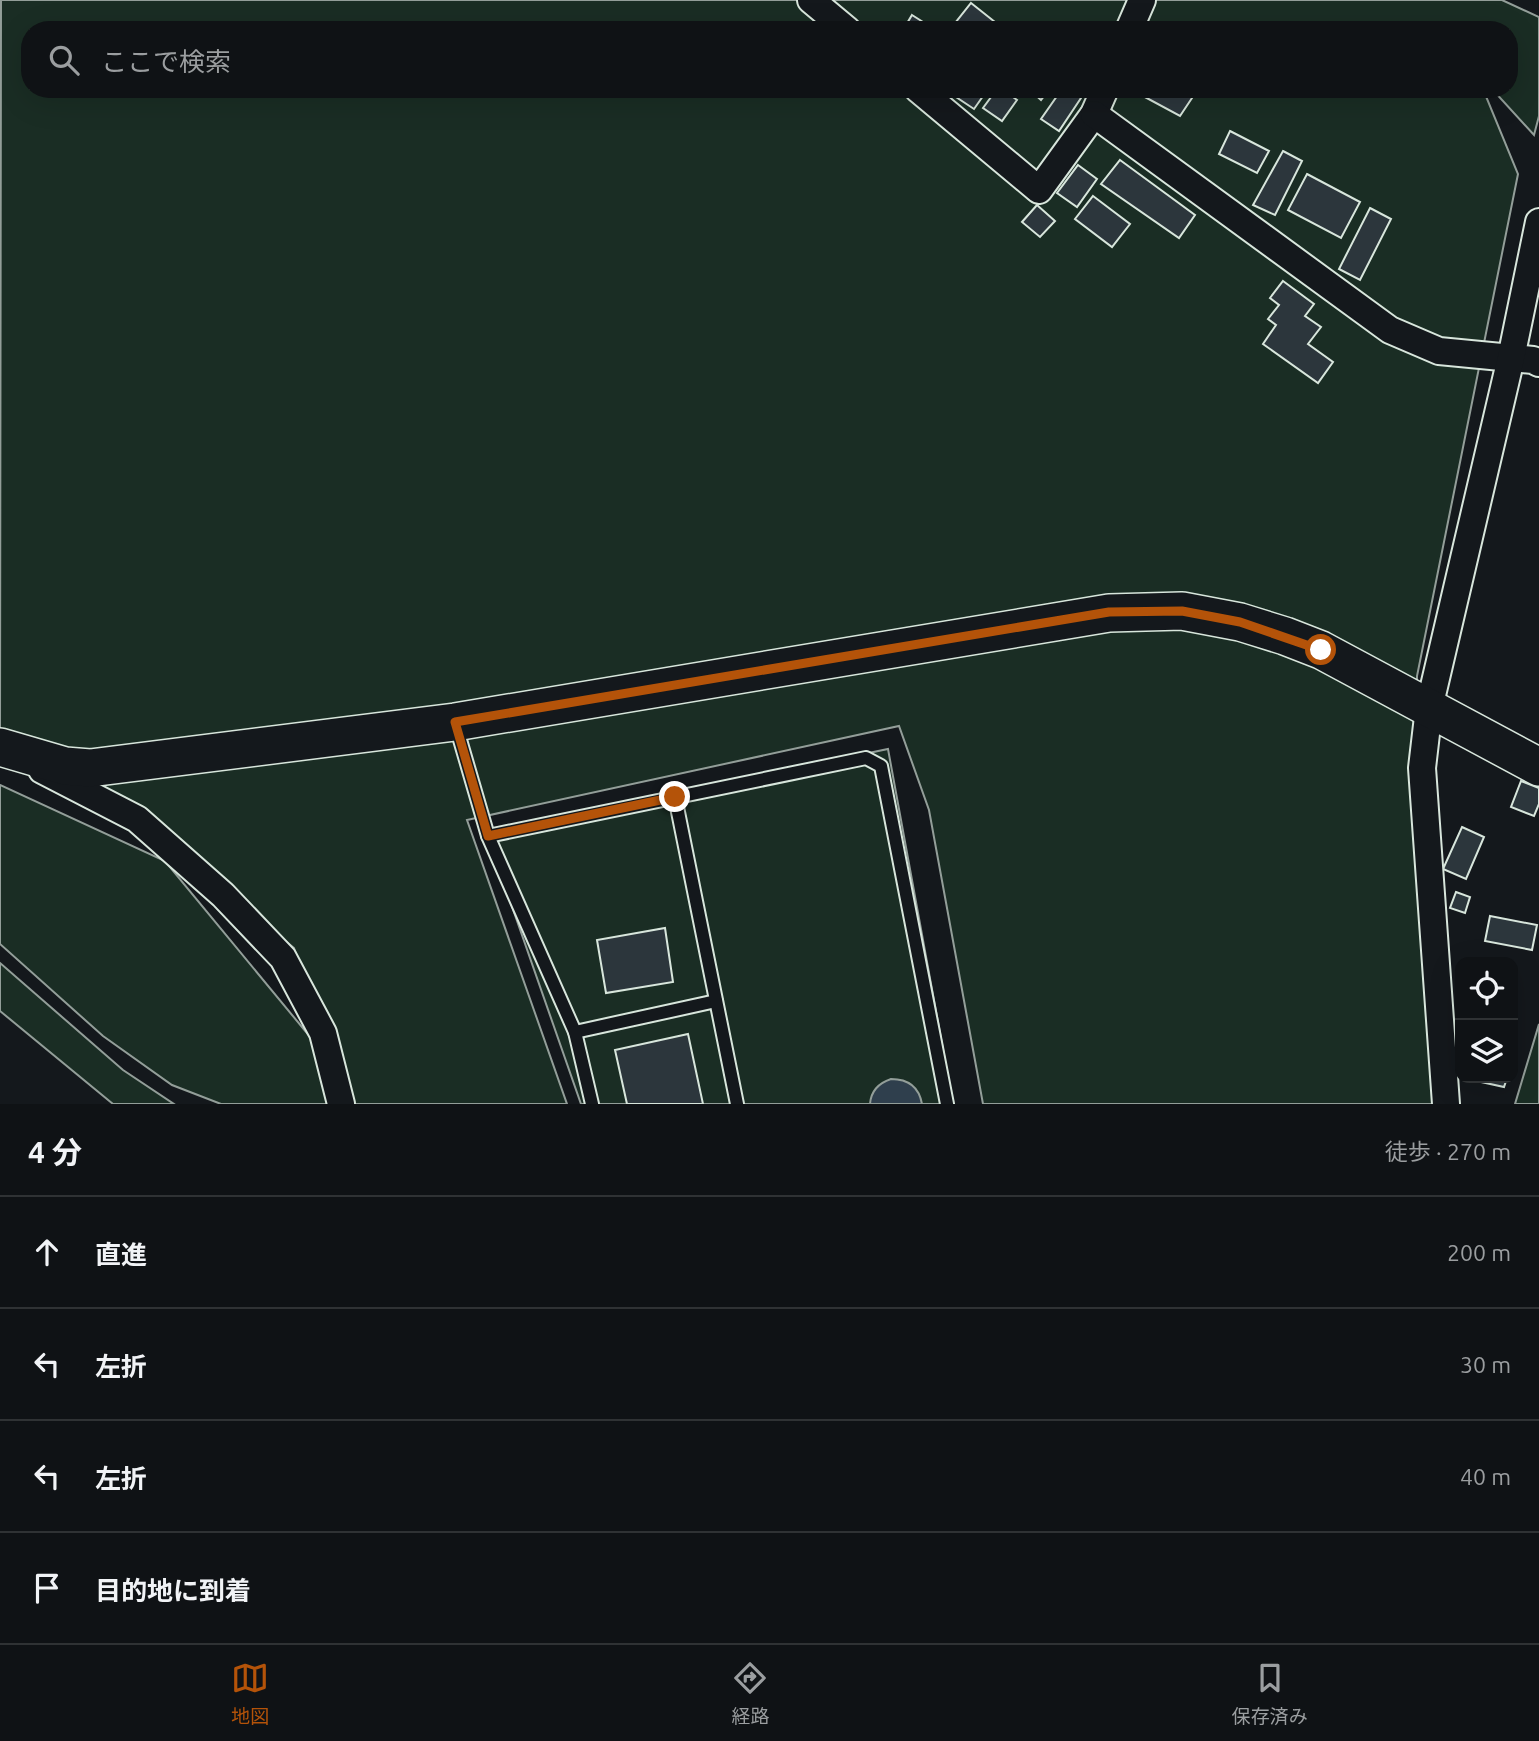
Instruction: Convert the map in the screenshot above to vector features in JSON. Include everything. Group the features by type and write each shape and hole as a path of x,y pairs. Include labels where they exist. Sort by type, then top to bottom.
{"street":[{"path":"811,0 836,21"},
{"path":"1133,21 1142,0"},
{"path":"929,98 1040,190 1094,114 1101,98"},
{"path":"1094,114 1390,330 1439,351 1533,360 1539,363"},
{"path":"1446,1104 1422,768 1429,708 1511,358 1539,222"},
{"path":"0,748 65,766 90,768 455,722 1109,612 1182,611 1240,622 1321,650 1539,767"},
{"path":"0,748 137,819 239,912 283,958 319,1025 341,1104"}],"lane":[{"path":"455,722 488,836 575,1032 592,1104"},
{"path":"488,836 866,758 881,766 947,1104"},
{"path":"675,797 737,1104"},
{"path":"575,1032 716,1001"}],"green space":[{"path":"1,0 1502,0 1539,17 1539,116 1534,135 1500,98 1518,98 1518,21 21,21 21,98 1487,98 1518,174 1417,676 1416,822 1437,1104 983,1104 929,810 899,726 467,820 567,1104 344,1104 338,1095 294,948 66,758 0,731"},
{"path":"888,749 953,1104 581,1104 486,832"},
{"path":"0,785 165,861 316,1044 328,1104 221,1104 172,1085 103,1036 0,944"},
{"path":"0,963 123,1070 174,1104 113,1104 0,1011"},
{"path":"1539,1024 1539,1104 1515,1104"}],"water":[{"path":"891,1079 912,1085 922,1104 870,1104 876,1088"}],"building":[{"path":"971,3 994,21 957,21"},
{"path":"912,15 921,21 908,21"},
{"path":"958,98 982,98 974,109"},
{"path":"990,98 1017,100 1002,121 983,108"},
{"path":"1056,98 1081,98 1059,131 1041,119"},
{"path":"1147,98 1192,98 1180,116"},
{"path":"1230,131 1269,151 1257,173 1219,154"},
{"path":"1283,151 1302,161 1275,215 1253,205"},
{"path":"1120,160 1195,215 1179,238 1101,184"},
{"path":"1078,165 1097,179 1077,207 1057,193"},
{"path":"1307,174 1360,202 1341,238 1288,210"},
{"path":"1093,196 1130,224 1112,247 1075,219"},
{"path":"1037,205 1055,221 1040,237 1022,222"},
{"path":"1370,208 1391,219 1360,280 1339,269"},
{"path":"1283,281 1314,304 1305,316 1321,327 1308,344 1333,362 1318,383 1263,344 1276,325 1268,319 1279,305 1270,298"},
{"path":"1521,781 1539,788 1539,804 1534,816 1511,807"},
{"path":"1462,827 1484,837 1466,879 1443,869"},
{"path":"1456,892 1470,897 1465,913 1450,908"},
{"path":"1490,916 1537,925 1532,950 1485,941"},
{"path":"665,928 673,982 606,993 597,940"},
{"path":"688,1034 703,1104 627,1104 615,1050"},
{"path":"1486,1083 1505,1083 1504,1087"}],"route":[{"path":"675,797 488,836 455,722 1109,612 1182,611 1240,622 1321,650"}]}
